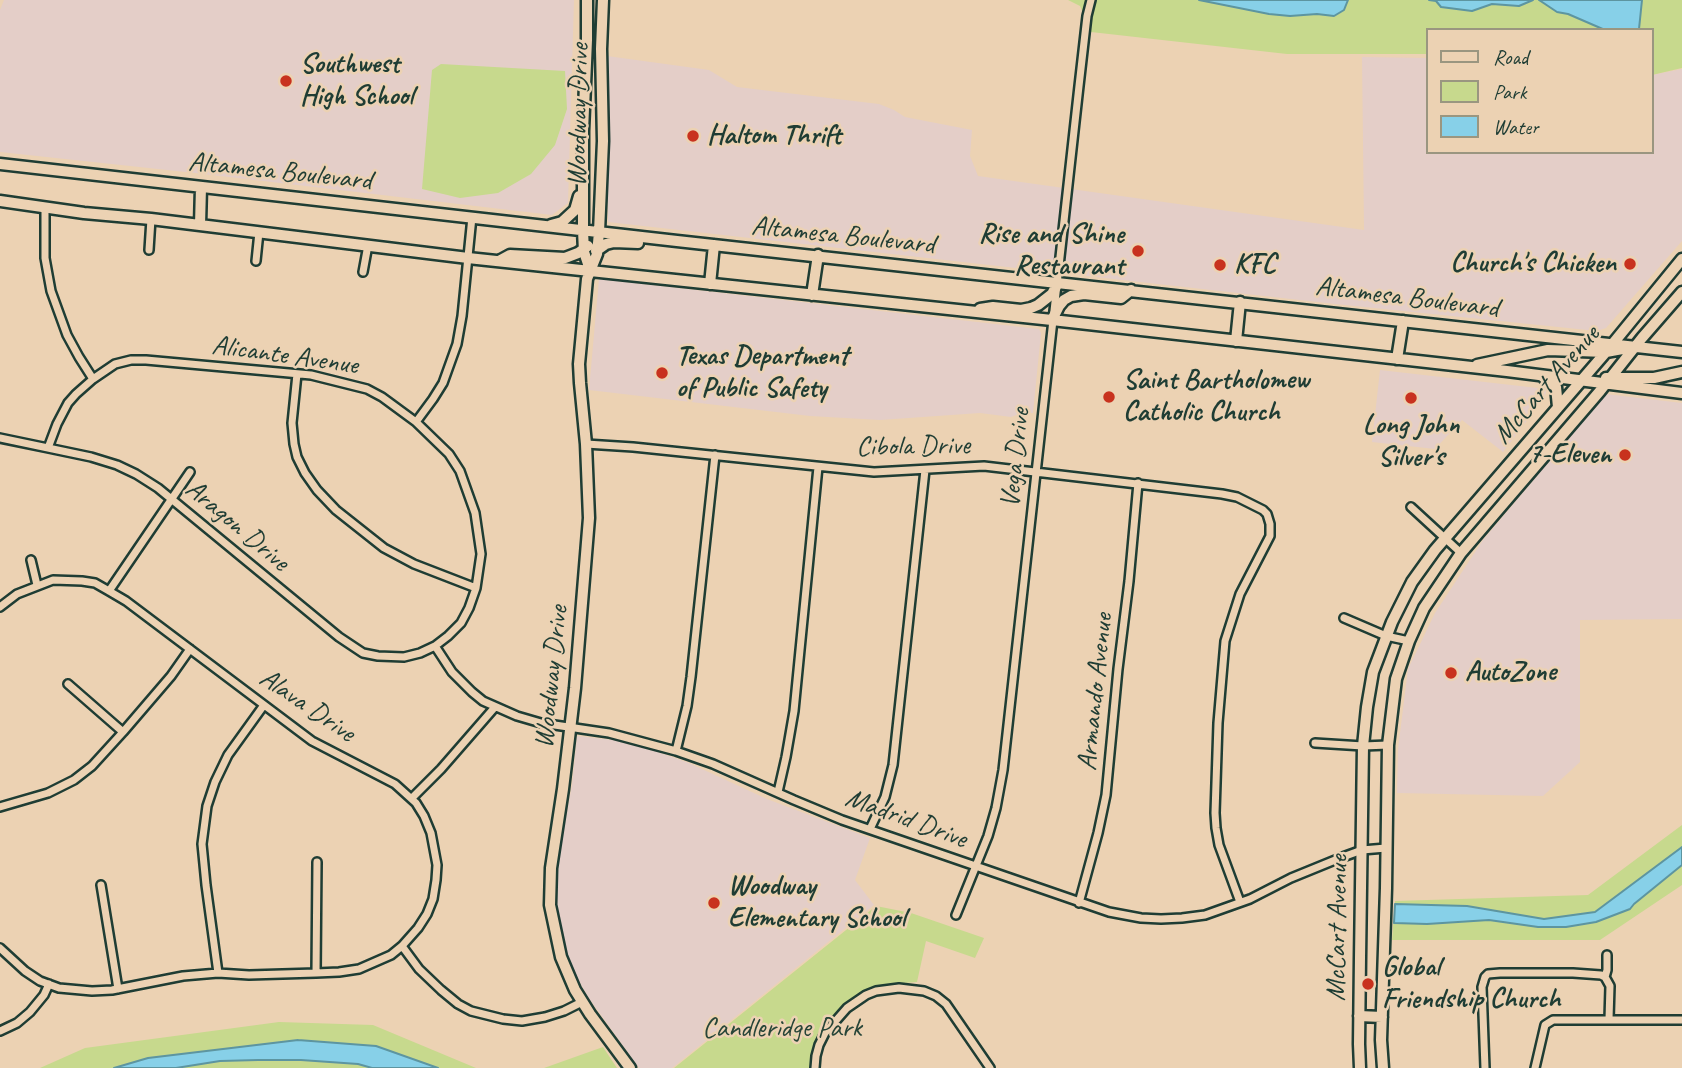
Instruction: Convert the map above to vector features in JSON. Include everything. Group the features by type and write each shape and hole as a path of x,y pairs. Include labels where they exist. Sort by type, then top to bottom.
{"main road":[{"name":"Woodway Drive","path":"587,0 583,141 583,230 587,279 579,364 589,518 571,728 551,867 550,905 562,957 575,990 630,1068"},
{"name":"Woodway Drive","path":"587,260 594,262 599,232 603,141 603,0"},
{"path":"583,141 603,141"},
{"name":"Altamesa Boulevard","path":"3,165 1240,302 1609,348 1636,346 1682,352"},
{"path":"549,226 562,222 575,210 583,178"},
{"path":"200,225 201,187"},
{"path":"0,201 468,258 499,261 587,260"},
{"path":"587,260 599,232"},
{"path":"597,250 614,242 664,244 677,241"},
{"path":"710,284 714,245"},
{"path":"499,261 510,255 587,260 710,284 1581,380 1654,378 1682,372"},
{"path":"812,295 817,255"},
{"name":"McCart Avenue","path":"1360,1068 1363,746 1373,672 1386,636 1412,582 1445,538 1609,348 1682,258"},
{"path":"969,311 983,308 1031,308 1052,294 1058,283"},
{"path":"1052,320 1059,306 1071,296 1084,294 1121,298 1131,290"},
{"name":"McCart Avenue","path":"1383,1068 1388,745 1396,679 1409,641 1424,608 1461,553 1682,292"},
{"path":"1236,341 1240,302"},
{"path":"1397,359 1403,321"},
{"path":"1470,367 1548,350 1609,348"},
{"path":"1542,376 1556,387 1558,407"},
{"path":"1608,381 1682,393"},
{"path":"1359,1016 1382,1017"}],"street":[{"name":"Vega Drive","path":"956,915 988,836 1003,770 1052,320 1091,0"},
{"path":"45,207 45,258 51,291 67,335 93,379"},
{"path":"416,422 443,383 450,366 458,334 472,217"},
{"path":"149,250 151,219"},
{"path":"256,261 259,232"},
{"path":"363,272 368,246"},
{"name":"Alicante Avenue","path":"48,448 68,403 93,379 116,364 131,360 298,374 367,388 416,422 449,454 460,471 475,513 481,554 470,608 461,622 435,646"},
{"path":"298,374 292,423 294,444 305,473 317,490 336,510 384,548 414,564 476,588"},
{"name":"Aragon Drive","path":"0,438 91,457 136,474 363,653 404,657 435,646"},
{"name":"Cibola Drive","path":"586,444 874,472 984,466 1222,494 1237,497 1262,510 1267,514 1270,536 1240,594 1225,641 1222,660 1216,828 1219,845 1240,902"},
{"path":"676,751 691,677 715,455"},
{"path":"778,792 794,712 818,467"},
{"path":"870,829 886,797 893,765 925,470"},
{"path":"109,591 190,472"},
{"name":"Armando Avenue","path":"1079,902 1106,795 1138,483"},
{"path":"1411,507 1461,553"},
{"path":"32,560 37,585"},
{"name":"Alava Drive","path":"0,607 17,594 53,580 95,583 126,601 312,741 394,784 411,798 431,833 436,857 436,880 427,914 402,946"},
{"path":"1344,618 1386,636 1409,641"},
{"name":"Madrid Drive","path":"435,646 461,682 483,701 517,716 541,723 609,733 676,751 870,829 1109,912 1161,919 1205,915 1339,858 1362,850 1386,848"},
{"path":"0,807 48,793 74,780 123,732 171,676 190,649"},
{"path":"68,684 123,732"},
{"path":"218,973 202,844 207,806 228,755 264,705"},
{"path":"411,798 495,706"},
{"path":"1315,743 1388,745"},
{"path":"316,973 317,862"},
{"path":"101,885 118,989"},
{"path":"0,948 40,981 59,988 92,991 218,973 249,975 339,972 359,969 391,955 402,946 419,969 441,990 458,1004 471,1010 522,1021 564,1011 582,1002"},
{"path":"1607,955 1605,977 1610,986 1609,1019"},
{"path":"1485,1068 1482,987 1488,974 1573,972 1605,977"},
{"path":"0,1031 17,1023 30,1012 49,984"},
{"path":"815,1068 819,1045 825,1033 847,1008 876,991 899,988 924,991 946,1004 990,1068"},
{"path":"1535,1068 1541,1035 1545,1025 1553,1020 1682,1020"}],"shaded area":[{"name":"Southwest High School","path":"4,0 574,0 568,203 552,215 0,152 0,10"},
{"path":"607,56 709,70 737,87 879,104 905,117 972,130 970,156 978,176 1364,230 1362,57 1426,58 1426,154 1654,154 1654,75 1682,69 1682,241 1606,328 1597,331 608,222"},
{"path":"599,279 1039,329 1041,333 1033,413 1011,417 980,413 880,420 810,416 589,390"},
{"path":"1380,370 1546,389 1545,397 1503,452 1462,420 1435,449 1372,442"},
{"path":"1606,394 1682,403 1682,619 1580,620 1580,762 1543,796 1397,793 1398,749 1408,669 1435,613 1483,540"},
{"name":"Woodway Elementary School","path":"577,736 613,740 655,751 689,763 767,799 870,838 855,880 874,905 672,1068 639,1068 588,997 570,965 560,931 555,901 556,871 572,785"}],"green space":[{"path":"1068,0 1682,0 1682,68 1654,75 1654,28 1426,28 1426,54 1287,54 1091,32 1080,6"},
{"path":"441,64 565,71 567,109 555,145 531,174 498,193 460,198 422,189 432,70"},
{"path":"1682,825 1682,885 1600,940 1392,940 1395,901 1588,895"},
{"name":"Candleridge Park","path":"876,906 911,913 984,938 975,958 926,941 917,982 878,985 835,1014 816,1049 814,1068 674,1068"},
{"path":"279,1022 373,1025 476,1068 40,1068 85,1048"},
{"path":"603,1047 617,1068 544,1068"}],"water":[{"path":"1199,0 1348,0 1344,10 1334,16 1290,16"},
{"path":"1429,0 1533,0 1519,6 1492,4 1472,11 1441,7 1436,1"},
{"path":"1539,0 1642,0 1639,28 1600,28 1557,12"},
{"path":"1682,847 1682,865 1630,909 1596,922 1566,927 1538,927 1489,920 1394,923 1395,904 1467,906 1544,919 1595,912"},
{"path":"298,1040 376,1046 438,1068 372,1068 358,1064 301,1060 258,1060 220,1061 176,1068 114,1068 148,1058"}],"place":[{"name":"Southwest High School","path":"286,81"},
{"name":"Haltom Thrift","path":"693,136"},
{"name":"Rise and Shine Restaurant","path":"1138,251"},
{"name":"Church's Chicken","path":"1630,264"},
{"name":"KFC","path":"1220,265"},
{"name":"Texas Department of Public Safety","path":"662,373"},
{"name":"Saint Bartholomew Catholic Church","path":"1109,397"},
{"name":"Long John Silver's","path":"1411,398"},
{"name":"7-Eleven","path":"1625,455"},
{"name":"AutoZone","path":"1451,673"},
{"name":"Woodway Elementary School","path":"714,903"},
{"name":"Global Friendship Church","path":"1368,984"}]}
